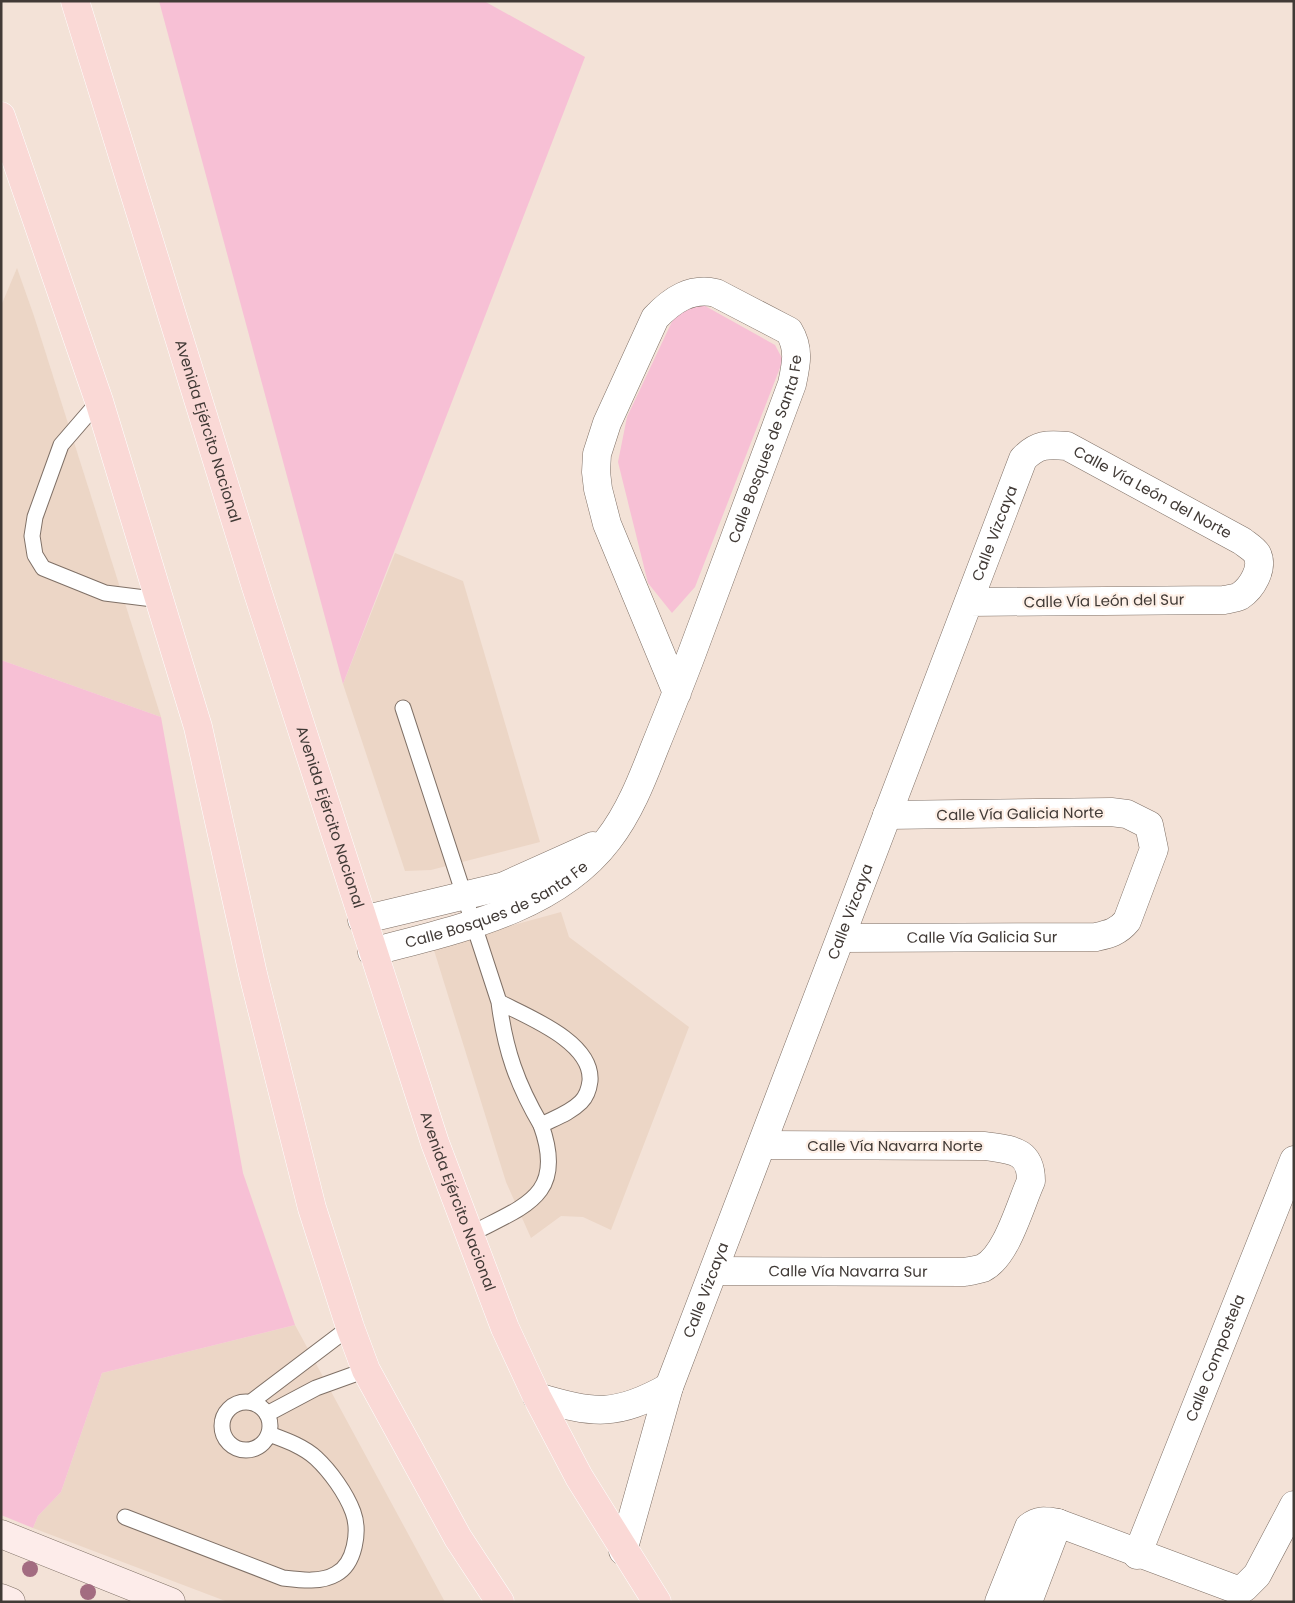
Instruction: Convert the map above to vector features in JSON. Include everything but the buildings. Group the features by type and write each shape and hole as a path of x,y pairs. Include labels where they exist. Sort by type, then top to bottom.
{"main road":[{"name":"Avenida Ejército Nacional","path":"75,1 250,568 435,1143 505,1328 537,1397 579,1477 623,1551 657,1602"},
{"path":"1,116 99,401 198,727 253,974 312,1208 350,1326 366,1370 458,1538 500,1602"}],"street":[{"name":"Calle Bosques de Santa Fe","path":"372,952 474,924 541,896 566,881 589,862 609,840 637,793 676,693 792,384 797,351 795,341 789,331 716,293 703,290 680,298 668,305 655,318 607,423 597,454 598,488 607,524 676,693"},
{"name":"Calle Vía León del Norte","path":"1042,445 1067,446 1242,541 1257,554 1259,570 1248,589 1238,597"},
{"name":"Calle Vizcaya","path":"623,1551 669,1387 1024,459 1032,449 1042,445"},
{"name":"Calle Vía León del Sur","path":"969,602 1224,600 1238,597"},
{"name":"Calle Vía Galicia Norte","path":"888,816 1111,812 1127,814 1149,825 1154,848 1127,921 1120,929"},
{"name":"Calle Bosques de Santa Fe","path":"362,920 465,897 504,886 609,840"},
{"name":"Calle Vía Galicia Sur","path":"842,938 1096,937 1120,929"},
{"name":"Calle Vía Navarra Norte","path":"762,1145 985,1146 1013,1151 1026,1158 1031,1169 1031,1181 1002,1248 994,1260 982,1268"},
{"name":"Calle Compostela","path":"1138,1555 1294,1160"},
{"name":"Calle Vía Navarra Sur","path":"714,1271 964,1272 982,1268"},
{"path":"537,1397 576,1409 609,1410 641,1402 669,1387"},
{"path":"1000,1601 1029,1527 1043,1520 1058,1523 1226,1588 1244,1588 1257,1575 1294,1505"},
{"path":"1028,1602 1058,1523"},
{"path":"1,1534 171,1602"},
{"path":"1,1598 11,1602"}],"lane":[{"path":"99,401 61,445 34,517 32,536 35,555 43,568 105,592 160,600"},
{"path":"403,708 499,1002 504,1038 511,1064 526,1099 541,1125 550,1159 548,1176 542,1190 525,1205 469,1235"},
{"path":"499,1002 564,1037 580,1052 590,1073 589,1090 583,1100 571,1111 541,1125"},
{"path":"251,1402 350,1326"},
{"path":"267,1414 316,1388 366,1370"},
{"path":"241,1402 251,1402 260,1406 267,1414 270,1424 269,1434 255,1448 245,1450 235,1448 224,1437 221,1423 225,1413 232,1405 241,1402"},
{"path":"125,1517 283,1578 302,1580 336,1575 346,1567 352,1554 356,1528 354,1513 332,1478 316,1458 298,1446 269,1434"}],"shaded area":[{"path":"159,1 484,1 585,57 343,684"},
{"path":"17,268 34,316 161,717 1,660 1,306"},
{"path":"698,302 775,345 783,360 695,587 672,613 648,583 618,462 627,417 676,313"},
{"path":"395,553 463,581 540,842 431,870 405,871 343,684"},
{"path":"1,660 161,717 243,1173 295,1325 102,1373 61,1492 38,1516 33,1528 1,1515"},
{"path":"561,912 569,937 689,1027 611,1230 583,1217 561,1216 531,1238 506,1182 433,947"},
{"path":"295,1325 445,1602 228,1602 33,1528 38,1516 61,1492 102,1373"}]}
